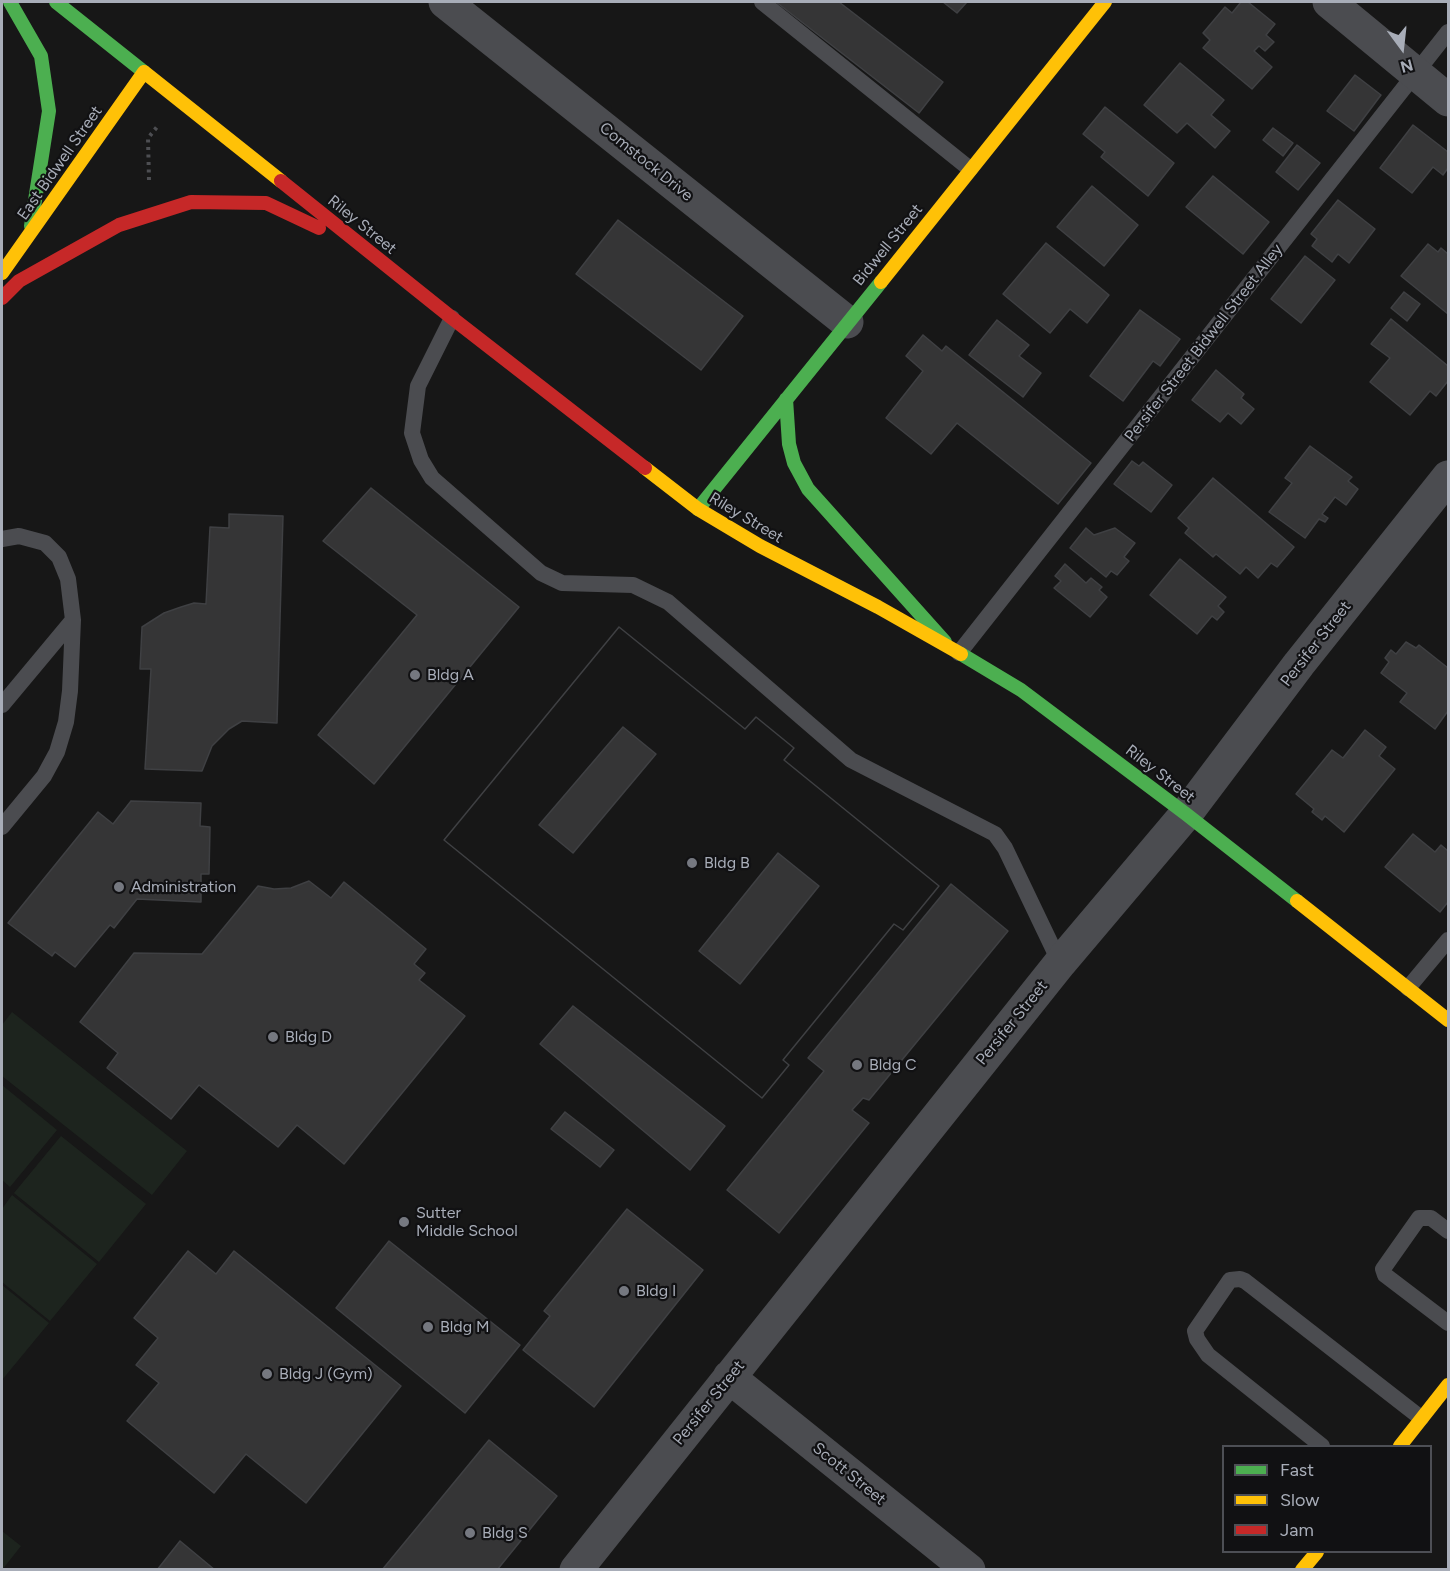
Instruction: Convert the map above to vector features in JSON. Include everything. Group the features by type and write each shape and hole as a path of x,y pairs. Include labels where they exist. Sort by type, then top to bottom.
{"main road":[{"path":"10,2 41,56 49,111 29,234"},
{"name":"Riley Street","path":"56,2 452,318 698,509 760,546 955,650 1021,690 1186,814 1449,1020"},
{"name":"Bidwell Street","path":"698,509 1105,2"},
{"name":"East Bidwell Street","path":"2,273 144,72"},
{"path":"2,298 19,281 119,225 191,202 266,203 328,232 397,274"},
{"path":"786,399 789,444 794,463 808,489 955,650"},
{"path":"1401,1445 1449,1385"},
{"path":"1302,1569 1315,1553"}],"street":[{"name":"Comstock Drive","path":"445,2 847,322"},
{"path":"1329,2 1449,100"},
{"name":"Persifer Street","path":"576,1569 1060,963 1186,814 1299,664 1449,477"},
{"name":"Scott Street","path":"729,1377 953,1564"}],"lane":[{"path":"762,2 970,169"},
{"name":"Persifer Street Bidwell Street Alley","path":"955,650 1449,32"},
{"path":"452,318 418,386 412,434 421,460 432,478 541,573 562,583 633,585 668,602 850,760 995,834 1005,848 1060,963"},
{"path":"2,539 19,536 45,543 59,557 68,579 73,620 70,692 66,722 57,752 44,776 2,827"},
{"path":"2,705 73,620"},
{"path":"1408,988 1449,940"},
{"path":"1449,1231 1431,1218 1419,1218 1383,1269 1385,1275 1449,1323"},
{"path":"1321,1445 1208,1355 1197,1339 1196,1331 1230,1280 1245,1281 1421,1419"}],"path":[{"path":"149,186 148,138 157,127"}],"shaded area":[{"path":"12,1012 187,1151 152,1195 2,1076 2,1025"},
{"path":"2,1085 57,1130 10,1187 2,1180"},
{"path":"61,1136 146,1204 99,1262 14,1193"},
{"path":"12,1195 97,1264 50,1321 2,1282 2,1209"},
{"path":"2,1285 49,1323 2,1380"},
{"path":"2,1531 21,1546 2,1570"}],"building":[{"path":"776,2 839,2 943,82 919,113"},
{"path":"943,2 967,2 957,13"},
{"path":"1241,2 1248,2 1275,24 1266,35 1274,42 1265,51 1259,46 1254,51 1272,67 1252,89 1203,48 1210,40 1203,33 1225,7 1232,13"},
{"path":"1180,63 1224,100 1211,115 1230,131 1215,148 1187,123 1177,133 1144,105"},
{"path":"1355,75 1381,95 1354,131 1327,111"},
{"path":"1105,107 1174,163 1148,196 1101,157 1105,152 1083,134"},
{"path":"1413,125 1448,152 1448,168 1443,175 1433,167 1412,193 1380,168"},
{"path":"1273,128 1293,143 1283,156 1263,140"},
{"path":"1297,145 1320,163 1298,190 1276,172"},
{"path":"1213,176 1269,222 1243,254 1186,207"},
{"path":"1092,186 1138,225 1104,266 1057,227"},
{"path":"1338,200 1375,229 1349,263 1338,254 1332,262 1312,246 1317,239 1311,234"},
{"path":"618,220 743,316 701,370 576,274"},
{"path":"1046,243 1109,295 1087,323 1070,309 1050,333 1003,294"},
{"path":"1428,244 1438,252 1441,248 1448,254 1448,314 1401,276"},
{"path":"1305,256 1335,280 1301,323 1271,299"},
{"path":"1404,292 1420,304 1407,321 1391,308"},
{"path":"1140,310 1180,339 1160,366 1153,361 1123,401 1090,376"},
{"path":"1391,319 1448,366 1448,381 1436,396 1430,391 1410,415 1370,382 1390,358 1371,344"},
{"path":"997,320 1029,345 1019,356 1041,373 1023,397 969,355"},
{"path":"923,335 942,351 946,346 1091,463 1058,504 957,423 931,454 886,418 923,371 906,356"},
{"path":"1216,370 1244,394 1241,398 1254,409 1241,424 1228,413 1220,422 1192,400"},
{"path":"1310,446 1352,477 1348,481 1358,489 1346,505 1335,497 1322,514 1328,518 1325,522 1319,519 1305,538 1269,512 1292,483 1285,478"},
{"path":"1132,461 1139,466 1143,462 1172,485 1151,512 1114,484"},
{"path":"1213,478 1294,547 1277,567 1271,563 1258,578 1246,567 1240,574 1216,554 1213,557 1185,533 1189,528 1178,518"},
{"name":"Bldg A","path":"371,488 519,607 374,784 318,735 417,615 323,541"},
{"path":"229,514 283,516 277,723 242,721 229,729 212,746 202,771 145,769 151,669 140,669 142,627 164,613 194,603 206,604 210,527 229,528"},
{"path":"1086,528 1094,535 1115,528 1135,543 1124,557 1129,561 1117,575 1111,571 1106,577 1070,548"},
{"path":"1180,559 1226,597 1218,606 1224,612 1217,620 1212,616 1197,634 1150,595"},
{"path":"1065,564 1086,583 1091,578 1102,587 1099,590 1107,597 1090,617 1054,588 1061,581 1055,576"},
{"name":"Bldg B","path":"619,627 745,729 756,717 794,748 784,760 939,886 903,930 894,924 783,1060 789,1065 762,1098 444,840","holes":["623,727 656,754 573,853 539,825","778,853 819,886 740,984 699,951"]},
{"name":"Bldg B","path":"619,627 745,729 756,717 794,748 784,760 939,886 903,930 894,924 783,1060 789,1065 762,1098 444,840"},
{"path":"1406,642 1416,648 1419,645 1448,668 1448,711 1435,729 1400,702 1407,693 1381,673 1389,662 1385,658 1391,650 1396,654"},
{"path":"1365,730 1386,747 1379,756 1395,769 1344,832 1325,816 1322,820 1312,812 1314,809 1296,794 1332,750 1343,758"},
{"name":"Administration","path":"131,801 201,803 200,826 210,827 209,874 201,874 201,902 137,899 114,928 110,925 75,967 55,952 52,956 8,923 98,812 113,824"},
{"path":"1413,834 1435,852 1441,845 1448,851 1448,902 1440,912 1385,867"},
{"name":"Bldg D","path":"309,881 331,898 344,882 426,949 414,964 425,973 419,980 465,1016 344,1164 297,1125 278,1147 199,1085 171,1119 107,1068 118,1053 80,1022 134,953 202,954 258,886 274,889 291,888"},
{"name":"Bldg C","path":"951,884 1008,931 869,1100 863,1098 852,1110 869,1123 779,1233 727,1190 824,1071 808,1058"},
{"path":"573,1006 725,1126 690,1170 540,1044"},
{"path":"565,1112 614,1150 600,1167 551,1129"},
{"name":"Bldg I","path":"627,1209 703,1270 594,1407 523,1350 550,1316 544,1311"},
{"name":"Bldg M","path":"389,1241 520,1345 465,1413 336,1308"},
{"name":"Bldg J (Gym)","path":"188,1251 216,1274 234,1251 401,1386 306,1503 246,1454 214,1493 127,1421 159,1383 136,1365 158,1338 134,1318"},
{"name":"Bldg S","path":"489,1440 557,1496 497,1570 382,1570"},
{"path":"180,1541 215,1570 157,1570"}],"traffic: fast":[{"path":"10,2 41,56 49,111 31,226"},
{"path":"56,2 144,72"},
{"path":"698,509 881,282"},
{"path":"786,399 789,444 794,463 808,489 945,642"},
{"path":"961,654 1021,690 1297,901"}],"traffic: slow":[{"path":"881,282 1105,2"},
{"path":"2,273 144,72 281,181"},
{"path":"645,468 698,509 760,546 878,607 961,654"},
{"path":"1297,901 1448,1020"},
{"path":"1401,1445 1448,1385"},
{"path":"1302,1570 1316,1553"}],"traffic: jam":[{"path":"281,181 645,468"},
{"path":"2,298 19,281 119,225 191,202 266,203 319,228"}],"place":[{"name":"Bldg A","path":"415,675"},
{"name":"Bldg B","path":"692,863"},
{"name":"Administration","path":"119,887"},
{"name":"Bldg D","path":"273,1037"},
{"name":"Bldg C","path":"857,1065"},
{"name":"Sutter Middle School","path":"404,1222"},
{"name":"Bldg I","path":"624,1291"},
{"name":"Bldg M","path":"428,1327"},
{"name":"Bldg J (Gym)","path":"267,1374"},
{"name":"Bldg S","path":"470,1533"}]}
